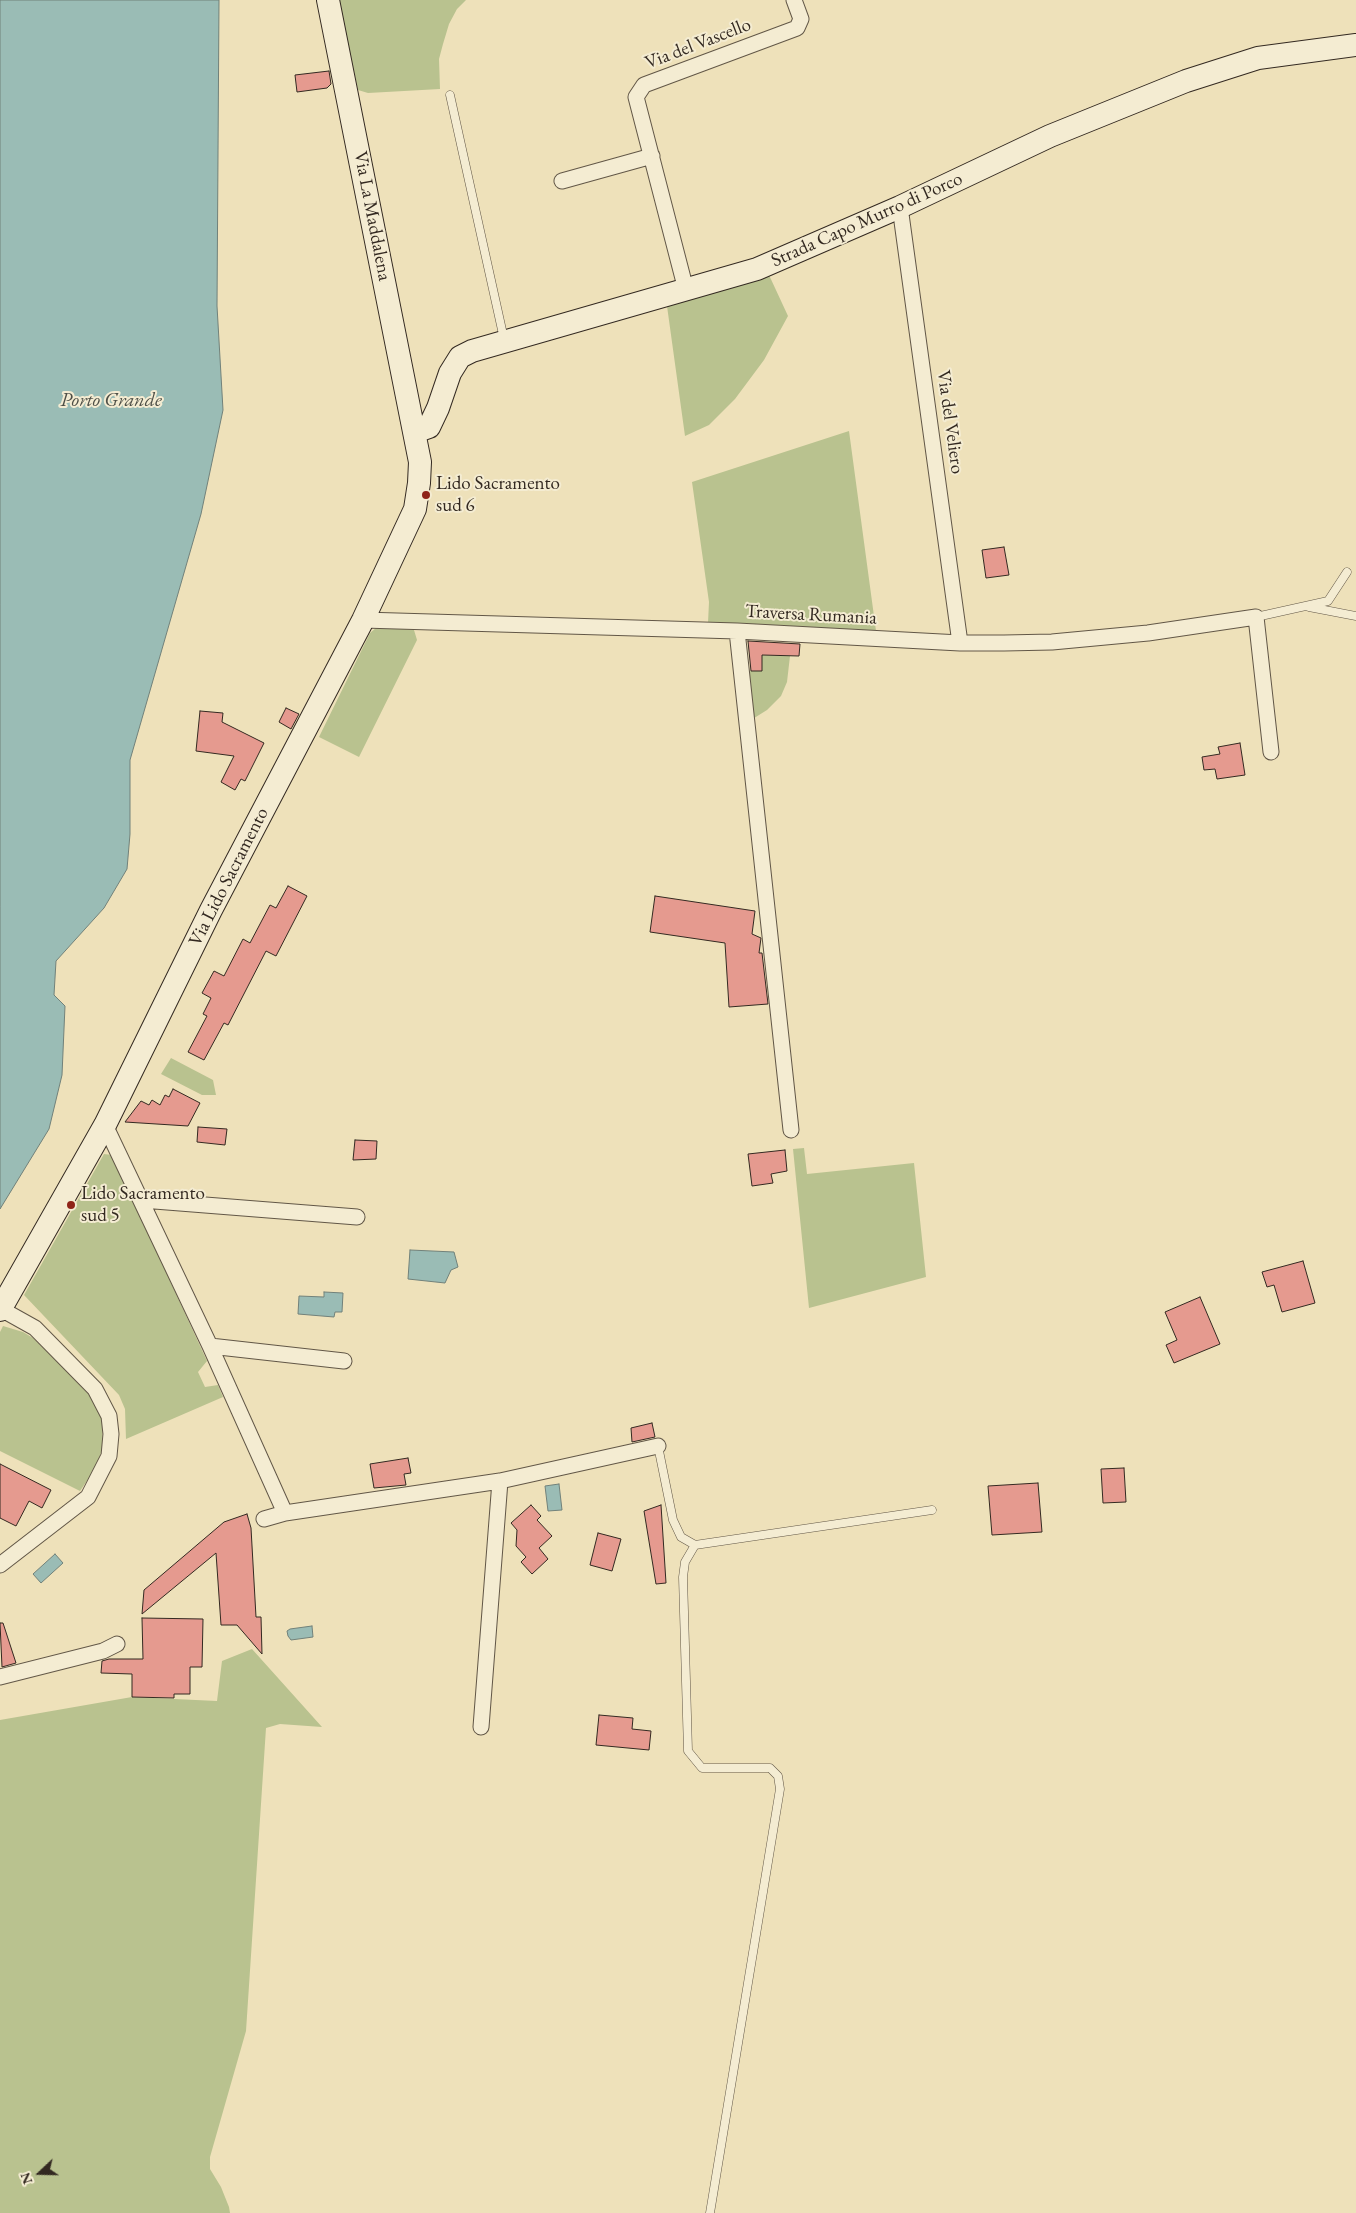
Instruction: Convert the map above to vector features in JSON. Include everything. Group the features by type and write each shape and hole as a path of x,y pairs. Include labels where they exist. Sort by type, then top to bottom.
{"street":[{"name":"Via La Maddalena","path":"328,0 415,432"},
{"name":"Via del Vascello","path":"686,290 636,97 644,85 798,28 801,19 794,0"},
{"name":"Strada Capo Murro di Porco","path":"415,432 429,426 438,408 450,373 460,357 472,350 757,269 900,207 1050,136 1186,81 1258,58 1356,45"},
{"path":"562,181 652,156"},
{"name":"Via del Veliero","path":"900,207 960,643"},
{"name":"Via Lido Sacramento","path":"0,1310 105,1125 216,901 363,620 415,509 420,483 420,462 415,432"},
{"path":"1256,617 1271,752"},
{"name":"Traversa Rumania","path":"363,620 737,631 960,643 1052,642 1148,633 1256,617"},
{"path":"737,631 792,1130"},
{"path":"105,1125 210,1346 285,1513"},
{"path":"142,1200 357,1217"},
{"path":"0,1310 35,1328 95,1389 108,1416 111,1434 109,1456 88,1497 0,1566"},
{"path":"210,1346 344,1361"},
{"path":"264,1519 285,1513 500,1481 658,1446"},
{"path":"481,1727 500,1481"},
{"path":"0,1677 103,1651 117,1644"}],"lane":[{"path":"450,95 504,341"},
{"path":"1256,617 1270,612 1306,607 1328,601 1347,572"},
{"path":"1306,607 1356,616"},
{"path":"658,1446 673,1520 681,1537 695,1545 932,1510"},
{"path":"695,1545 686,1562 683,1577 688,1751 702,1768 770,1768 778,1776 780,1789 710,2213"}],"green space":[{"path":"339,0 466,0 457,9 449,24 443,44 439,59 440,89 368,93 358,90"},
{"path":"769,275 788,316 764,360 735,399 709,425 685,436 667,306"},
{"path":"849,431 876,631 708,623 709,602 692,482"},
{"path":"388,627 414,630 417,640 359,757 319,737 370,633 376,628"},
{"path":"762,655 790,656 787,682 781,696 767,710 751,720 746,671 762,671"},
{"path":"171,1058 213,1080 216,1095 202,1095 161,1074"},
{"path":"804,1148 807,1174 914,1163 926,1277 809,1308 793,1149"},
{"path":"104,1154 112,1155 207,1361 198,1372 205,1387 218,1385 223,1397 126,1439 125,1409 119,1395 24,1295"},
{"path":"3,1326 23,1332 33,1338 96,1400 103,1424 102,1449 97,1466 80,1491 0,1451 0,1332"},
{"path":"252,1649 322,1727 280,1724 266,1728 246,2031 210,2157 210,2169 221,2187 230,2213 0,2213 0,1720 132,1697 217,1701 222,1661"}],"water":[{"name":"Porto Grande","path":"0,0 219,0 217,306 223,410 201,514 130,760 130,834 127,869 104,908 56,961 54,995 65,1006 62,1075 49,1129 0,1209"},
{"path":"410,1250 454,1252 458,1267 451,1270 445,1283 408,1279"},
{"path":"324,1292 343,1293 342,1312 335,1312 334,1317 298,1314 299,1296 324,1297"},
{"path":"559,1484 562,1510 548,1511 545,1486"},
{"path":"55,1554 63,1563 41,1583 33,1574"},
{"path":"312,1626 313,1637 291,1640 288,1636 287,1631 290,1629"}],"building":[{"path":"329,71 331,84 327,88 297,92 295,75"},
{"path":"1004,547 1009,575 986,578 982,550"},
{"path":"748,641 800,644 799,656 762,655 762,671 751,671"},
{"path":"286,708 299,714 291,729 279,722"},
{"path":"200,711 223,713 222,722 264,743 245,781 241,779 235,790 221,782 234,756 196,751"},
{"path":"1240,743 1245,775 1217,779 1215,769 1204,770 1202,757 1220,754 1218,747"},
{"path":"288,886 307,896 276,956 266,951 228,1025 224,1023 204,1060 188,1052 207,1016 203,1014 211,998 202,993 214,971 224,976 243,939 250,943 270,905 276,908"},
{"path":"655,896 755,911 752,934 761,938 759,953 762,953 768,1004 729,1007 725,943 650,932"},
{"path":"173,1089 200,1103 188,1126 125,1122 141,1101 149,1105 152,1100 160,1105 165,1095 169,1097"},
{"path":"198,1127 227,1129 225,1145 197,1142"},
{"path":"355,1140 377,1141 376,1159 353,1160"},
{"path":"785,1150 787,1171 771,1174 773,1183 752,1186 748,1154"},
{"path":"1303,1261 1315,1303 1282,1312 1274,1285 1267,1287 1262,1272"},
{"path":"1200,1297 1220,1344 1174,1363 1166,1345 1177,1340 1165,1312"},
{"path":"652,1423 655,1437 632,1442 631,1428"},
{"path":"408,1458 411,1473 404,1474 406,1485 374,1488 370,1464"},
{"path":"0,1464 51,1490 42,1508 29,1501 16,1526 0,1518"},
{"path":"1124,1468 1126,1502 1103,1503 1101,1469"},
{"path":"1038,1483 1042,1532 992,1535 988,1486"},
{"path":"531,1505 541,1516 537,1520 552,1536 539,1548 548,1559 532,1574 521,1562 526,1557 516,1546 517,1530 511,1523"},
{"path":"661,1505 666,1583 656,1584 644,1511"},
{"path":"247,1514 251,1528 256,1617 261,1617 262,1654 237,1625 221,1625 216,1553 142,1614 144,1590 224,1522"},
{"path":"598,1533 621,1539 612,1571 590,1565"},
{"path":"142,1618 203,1619 202,1667 190,1667 190,1694 174,1694 174,1698 132,1697 132,1674 101,1673 102,1661 109,1659 143,1659"},
{"path":"0,1623 3,1623 16,1663 2,1667"},
{"path":"599,1715 633,1718 632,1729 651,1731 649,1750 596,1745"}],"place":[{"name":"Lido Sacramento sud 6","path":"426,495"},
{"name":"Lido Sacramento sud 5","path":"71,1205"}]}
